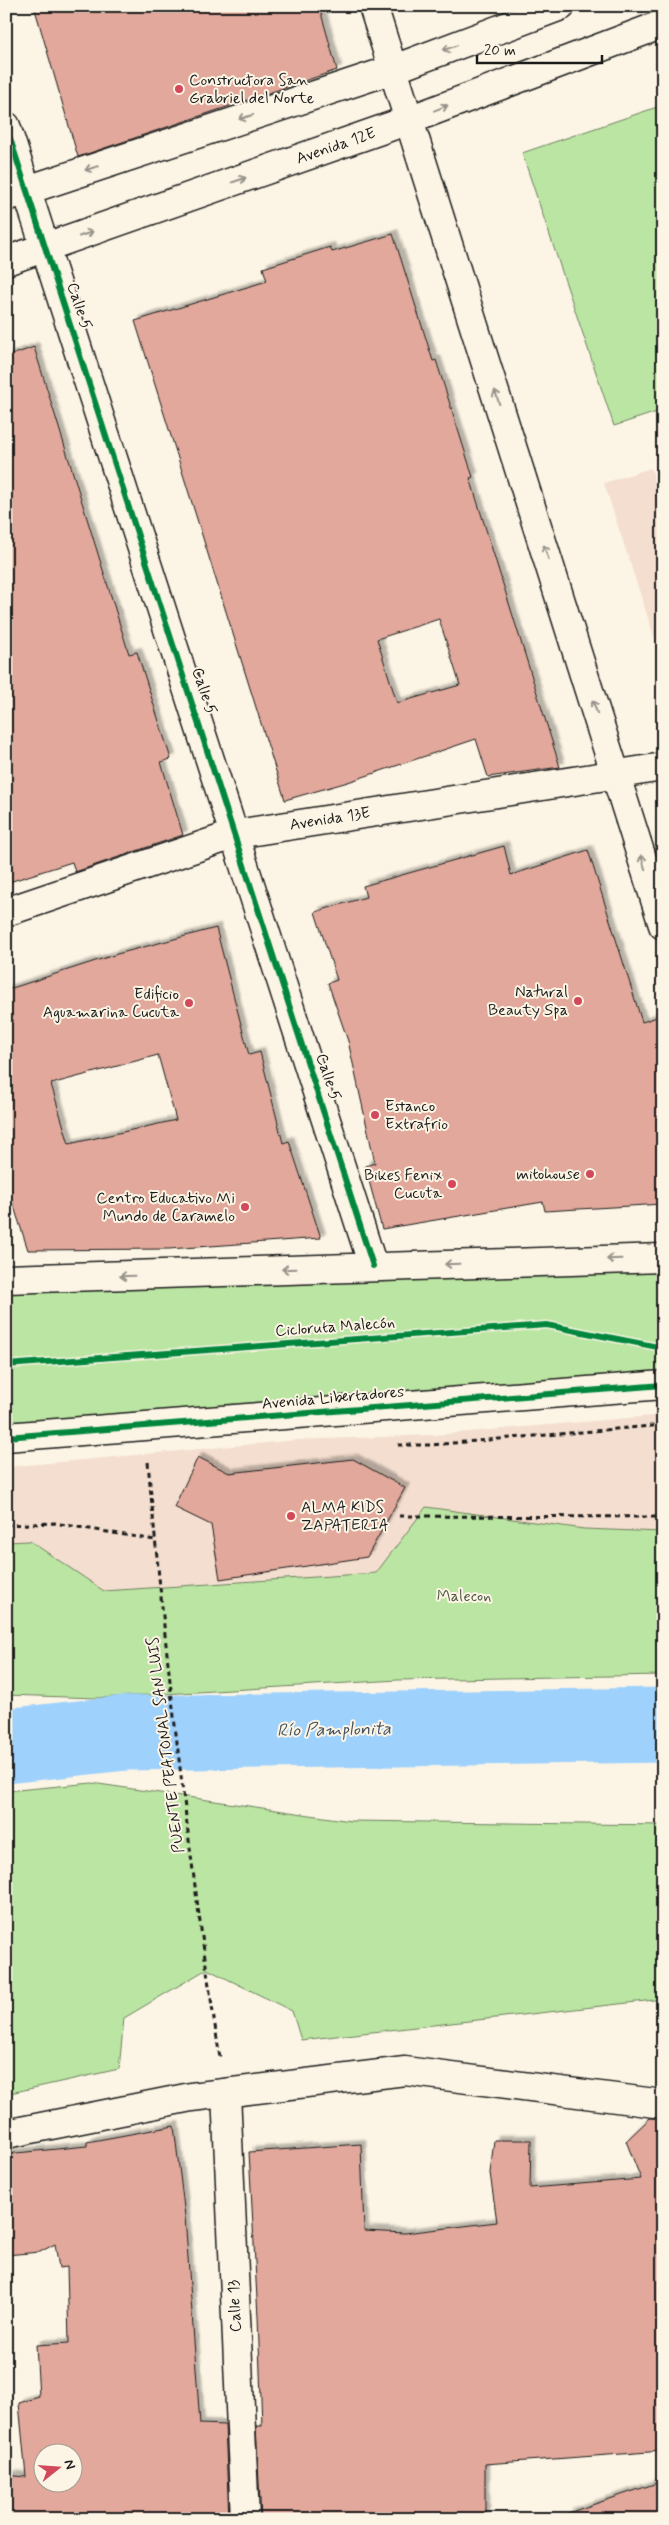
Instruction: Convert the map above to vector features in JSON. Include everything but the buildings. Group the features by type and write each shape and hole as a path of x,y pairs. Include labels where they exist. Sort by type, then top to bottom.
{"street":[{"path":"373,6 663,925"},
{"path":"17,193 394,69 561,6"},
{"name":"Avenida 12E","path":"6,261 409,120 663,24"},
{"name":"Calle 5","path":"6,126 17,193 46,248 374,1266"},
{"name":"Avenida 13E","path":"6,912 236,834 615,772 663,766"},
{"path":"13,1282 374,1266 663,1258"},
{"name":"Avenida Libertadores","path":"19,1437 663,1386"},
{"path":"6,1426 19,1437"},
{"path":"6,2134 191,2097 405,2071 663,2104"},
{"name":"Calle 13","path":"226,2093 245,2519"}],"path":[{"path":"399,1516 663,1517"},
{"path":"6,1525 54,1523 155,1540"}],"shaded area":[{"path":"651,468 663,503 663,664 604,483"},
{"path":"663,1415 663,1532 584,1529 426,1507 376,1573 104,1591 30,1541 6,1542 6,1467 297,1440 434,1435"}],"green space":[{"path":"663,105 663,410 614,426 522,153"},
{"path":"663,1272 663,1373 37,1428 6,1421 6,1295 30,1287"},
{"name":"Malecon","path":"426,1507 584,1529 663,1532 663,1675 398,1680 97,1698 6,1695 6,1542 30,1541 104,1591 376,1573"},
{"path":"92,1783 351,1821 663,1825 663,1999 301,2040 292,2011 207,1969 124,2018 119,2069 6,2094 6,1791"}],"waterway":[{"name":"Río Pamplonita","path":"6,1746 125,1733 663,1725"}],"cycle path":[{"path":"6,126 373,1266"},
{"name":"Cicloruta Malecón","path":"6,1365 547,1325 663,1348"},
{"path":"6,1437 663,1385"}],"place":[{"name":"Constructora San Grabriel del Norte","path":"179,89"},
{"name":"Natural Beauty Spa","path":"578,1001"},
{"name":"Edificio Aguamarina Cucuta","path":"189,1003"},
{"name":"Estanco Extrafrio","path":"375,1115"},
{"name":"mitohouse","path":"590,1174"},
{"name":"Bikes Fenix Cucuta","path":"452,1184"},
{"name":"Centro Educativo Mi Mundo de Caramelo","path":"245,1207"},
{"name":"ALMA KIDS ZAPATERIA","path":"291,1516"}]}
